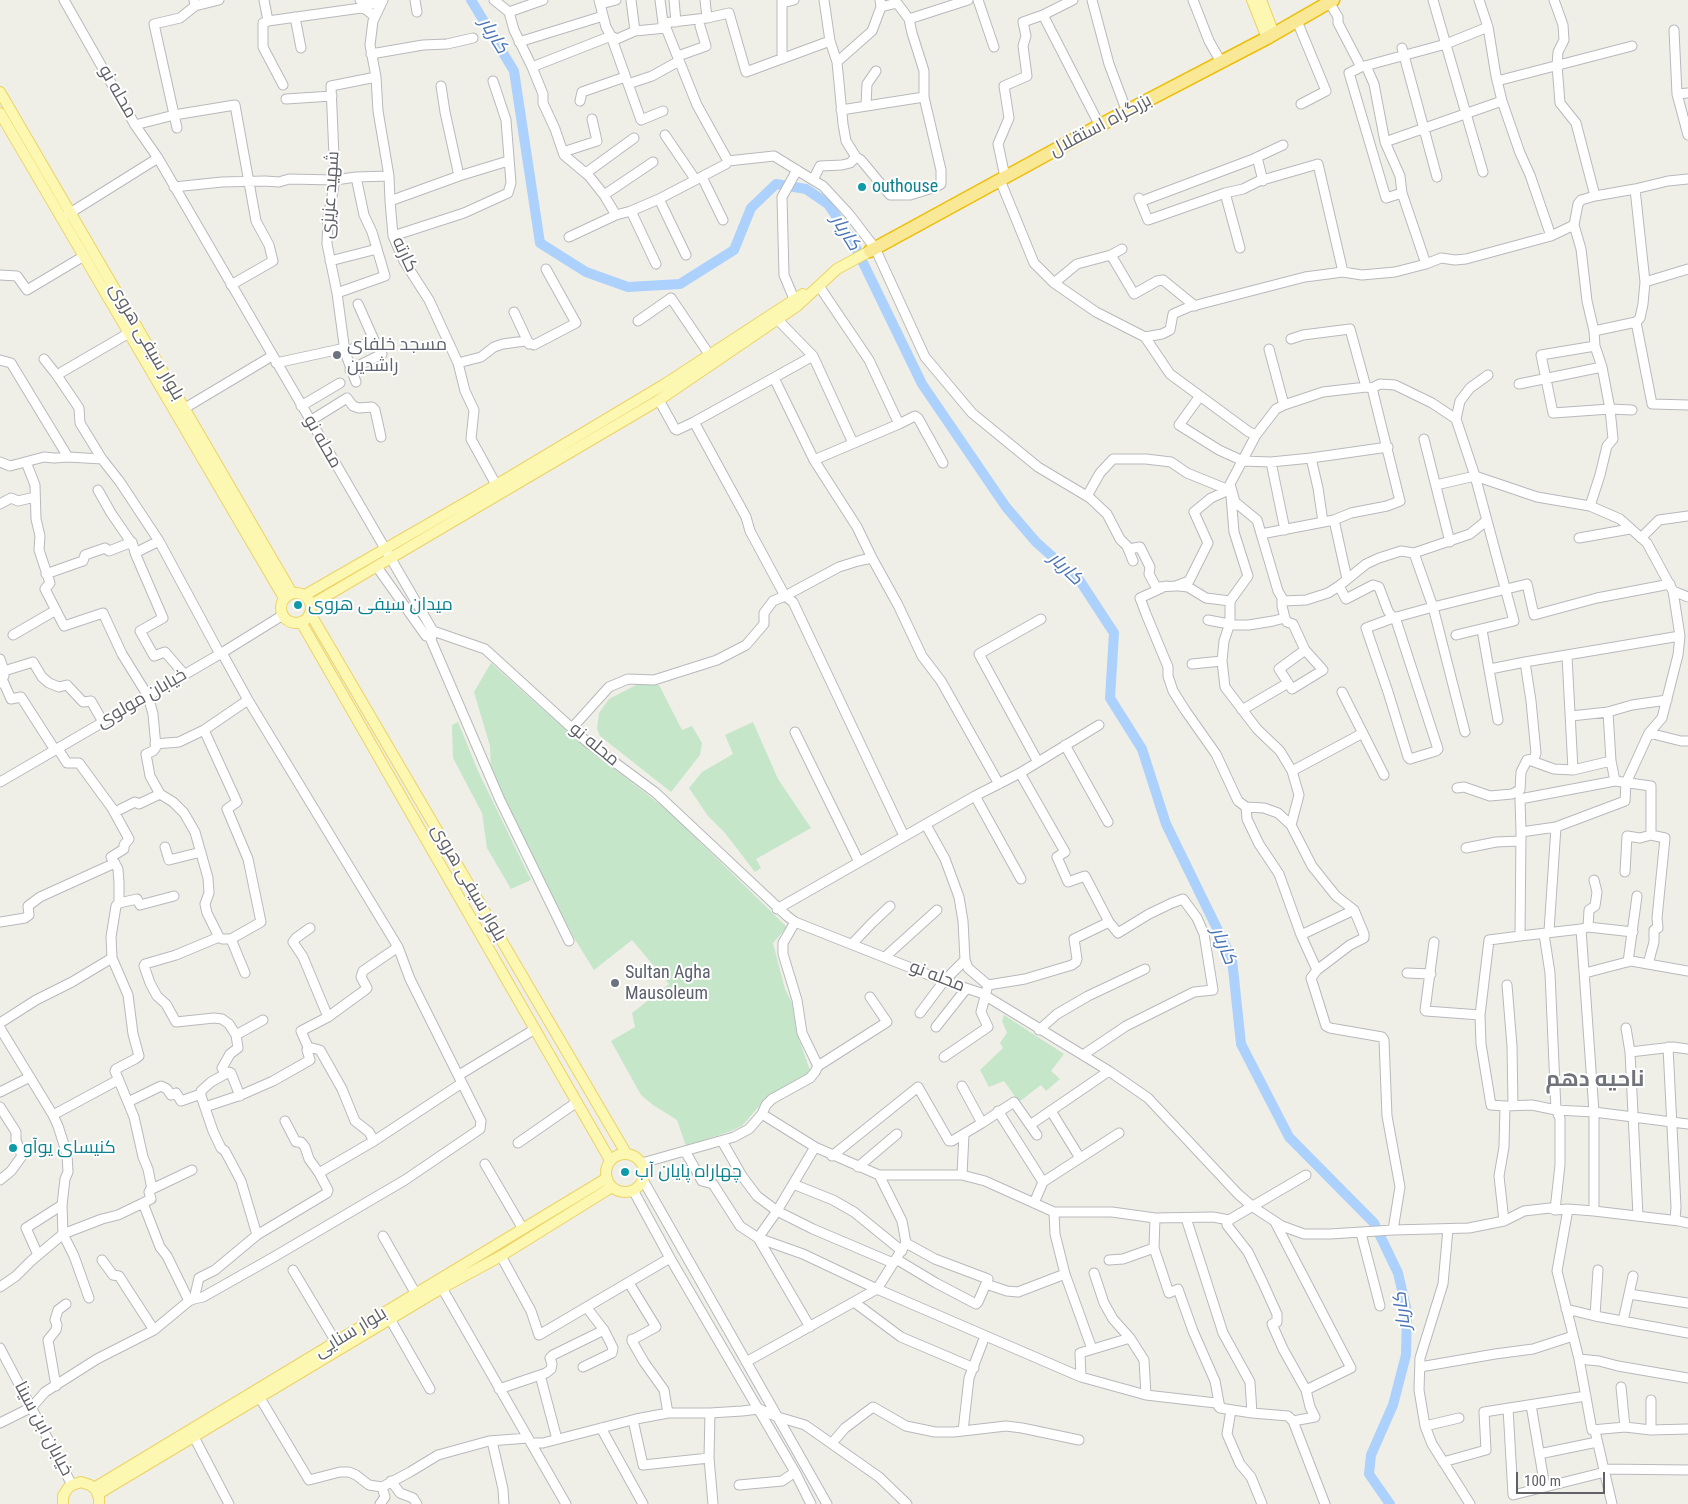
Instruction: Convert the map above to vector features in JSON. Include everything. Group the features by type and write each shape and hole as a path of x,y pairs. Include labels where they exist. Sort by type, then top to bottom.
{"highway":[{"name":"بزرگراه استقلال","path":"872,250 1002,178 1270,36 1331,1"}],"main road":[{"path":"1252,0 1270,36"},
{"path":"1261,0 1270,36"},
{"name":"بلوار سیفی هروی","path":"0,92 66,215 288,596"},
{"name":"بلوار سیفی هروی","path":"0,113 66,215 84,256 129,333 180,411"},
{"path":"499,489 659,400 712,358 819,286 837,269 872,250"},
{"path":"388,555 378,567 311,609 308,617 301,622 293,622 283,615 282,605 288,596 296,592 306,595 388,555 499,489 665,384 777,319 795,303"},
{"path":"306,595 311,609"},
{"name":"بلوار سیفی هروی","path":"311,609 626,1153"},
{"name":"بلوار سیفی هروی","path":"301,622 610,1160"},
{"path":"400,793 412,786"},
{"path":"514,993 528,985"},
{"path":"626,1153 638,1158 642,1163 644,1175 643,1180 633,1190 622,1191 610,1182 607,1166 615,1156 626,1153"},
{"name":"بلوار سنایی","path":"97,1495 390,1320 523,1229 610,1182"},
{"name":"بلوار سنایی","path":"97,1495 336,1342 416,1294 501,1256 610,1182"},
{"path":"63,1504 65,1492 72,1485 86,1483 97,1495"}],"street":[{"name":"محله نو","path":"64,0 135,125 158,158 433,630 485,649 586,741 656,793 777,908 795,922 985,996 1109,1071 1148,1098 1238,1194 1253,1207 1282,1226 1304,1234 1469,1228 1504,1221 1524,1211 1550,1208 1556,1210 1594,1211 1688,1223"},
{"path":"177,128 154,24 180,18 194,3 219,0"},
{"path":"264,0 268,21"},
{"path":"360,0 374,4 382,0"},
{"name":"کارته","path":"382,0 375,17 370,45 376,77 378,111 389,176 393,236 404,261 429,300 458,363 465,391 474,410 471,439 499,489"},
{"path":"415,0 417,12"},
{"path":"494,0 509,12 519,42 543,94 543,103 564,155 586,174 604,195 616,215"},
{"path":"509,12 543,0"},
{"path":"616,0 600,2 606,27 611,36 640,120 663,111"},
{"path":"631,0 635,31"},
{"path":"660,0 662,26 666,28 697,105 728,161"},
{"path":"674,0 676,22"},
{"path":"705,0 707,18"},
{"path":"782,59 782,2 794,0"},
{"path":"824,0 830,42 837,62 846,141 856,157 861,160 890,195 910,195 941,184 941,170 924,97 924,71 909,19 899,2 881,4 872,31 837,62"},
{"path":"909,19 968,0"},
{"path":"978,0 994,47"},
{"path":"1073,0 1043,15 1023,22 1026,36 1023,46 1027,76 1004,86 1009,118 998,144 1002,178 1034,263 1054,283 1096,312 1145,338 1170,374 1249,432 1256,435"},
{"path":"1094,0 1108,64 1127,112"},
{"path":"1193,0 1209,41 1221,62"},
{"path":"1433,0 1483,172"},
{"path":"1479,0 1488,27 1502,101 1551,236"},
{"path":"1554,0 1563,25 1564,40 1558,52 1557,65 1560,103 1576,122 1595,196"},
{"path":"1331,1 1338,17 1338,23 1374,84 1385,142 1400,176 1402,193 1426,264"},
{"path":"283,84 263,47 263,23 361,8 367,10 375,17"},
{"path":"532,67 611,36 617,39 635,31 729,13 746,72 830,42"},
{"path":"1043,15 1100,126"},
{"path":"519,42 603,16"},
{"path":"295,17 301,48"},
{"path":"1297,21 1326,91 1301,104"},
{"path":"580,101 582,92 627,80 652,76 679,58 706,46 700,26"},
{"path":"1402,193 1386,198 1349,73 1403,51 1446,44 1488,27"},
{"path":"1674,30 1678,94 1688,135"},
{"path":"371,54 423,45 447,44 473,38"},
{"path":"1497,81 1632,46"},
{"path":"1403,51 1437,177"},
{"path":"866,105 867,84 876,71"},
{"path":"286,98 332,96 332,86 376,77"},
{"path":"393,236 464,213 508,193 510,183 506,120 493,81"},
{"path":"441,86 459,176"},
{"path":"1678,94 1688,93"},
{"name":"شهید عزیزی","path":"332,96 335,180 328,218 327,244 337,293 345,350 350,370 356,382"},
{"path":"841,110 924,97"},
{"path":"1385,142 1502,101"},
{"path":"135,125 235,105 256,221 269,244 273,261 231,285"},
{"path":"563,152 597,141 592,119"},
{"path":"665,135 699,178 723,220"},
{"path":"586,174 634,138"},
{"path":"1283,145 1257,157 1140,200 1148,220 1225,193 1243,189 1318,164 1343,272"},
{"path":"569,238 616,215 659,199 726,164 728,161 774,156 795,172 823,186 849,214 872,250 925,357 972,412 1038,467 1087,496 1107,514 1133,561"},
{"path":"813,180 820,166 850,163 856,157"},
{"path":"1257,157 1263,181"},
{"path":"66,215 158,158"},
{"path":"390,201 459,176 508,161"},
{"path":"604,195 653,162"},
{"path":"795,172 782,197 784,275 795,303"},
{"path":"174,187 222,182 279,182 289,179 335,180 389,176"},
{"path":"337,293 385,276 372,232 364,216 356,177"},
{"path":"1590,506 1607,446 1613,439 1610,409 1602,367 1595,346 1594,331 1587,301 1581,249 1574,224 1578,204 1581,200 1595,196 1668,181 1688,179"},
{"path":"1594,331 1636,322 1640,318 1645,282 1635,189"},
{"path":"1225,193 1240,248"},
{"path":"659,199 686,255"},
{"path":"631,211 656,264"},
{"path":"1145,338 1170,330 1173,314 1195,306 1305,277 1343,272 1362,275 1395,272 1441,258 1466,259 1551,236 1574,224"},
{"path":"330,261 377,249"},
{"path":"1054,283 1077,264 1111,255 1122,249"},
{"path":"1111,255 1134,294 1157,281 1163,280 1195,306"},
{"path":"0,275 17,276 27,290 84,256"},
{"path":"458,363 482,357 494,346 525,341 534,345 576,323 546,269"},
{"path":"1645,282 1688,269"},
{"path":"819,286 869,360 899,424"},
{"path":"638,321 671,298 712,358"},
{"path":"180,411 274,360 345,350 374,340 358,304"},
{"path":"514,312 529,344"},
{"path":"777,319 813,356 853,443"},
{"path":"1636,322 1652,404 1688,405"},
{"path":"1261,534 1334,520 1351,513 1386,506 1400,501 1388,447 1350,329 1303,335 1291,339"},
{"path":"62,372 129,333"},
{"path":"1595,346 1541,355 1553,412 1610,409 1632,410"},
{"path":"1270,349 1284,405"},
{"path":"350,370 382,354"},
{"path":"659,400 675,429 678,430 813,356"},
{"path":"1,1421 32,1407 45,1392 97,1359 154,1330 192,1300 203,1297 320,1231 405,1180 480,1129 481,1121 414,987 398,947 248,700 159,541 120,482 102,459 80,423 79,408 44,359"},
{"path":"0,360 12,363 68,457"},
{"path":"1519,384 1602,367"},
{"path":"1456,635 1514,622 1474,476 1456,419 1460,401 1470,388 1488,375"},
{"path":"774,378 814,460 857,526 922,656 941,681 999,784"},
{"path":"301,406 340,383"},
{"path":"1292,826 1299,795 1292,771 1280,751 1264,736 1225,687 1222,661 1224,641 1230,623 1230,602 1248,576 1234,532 1230,489 1256,435 1276,410 1284,405 1323,392 1369,388 1380,384 1394,384 1432,403 1456,419"},
{"path":"1200,396 1179,425 1219,450 1243,461 1271,462 1388,447"},
{"path":"310,421 346,398 353,406 359,408 372,406 375,410 381,437"},
{"path":"814,460 917,416 943,463"},
{"path":"694,422 746,517 750,531 785,596 793,602 904,836"},
{"path":"1424,438 1450,542"},
{"path":"0,462 10,466 44,457 102,459"},
{"path":"1311,458 1323,522"},
{"path":"1087,496 1100,473 1113,459 1146,459 1171,462 1186,473 1230,489 1235,502 1257,520 1282,599 1284,618 1287,622 1293,624 1305,650 1323,670 1292,689 1279,670 1305,650"},
{"path":"26,462 35,485 36,520 40,536 39,550 50,583 46,589 64,626 102,613 122,654 148,696 153,714 155,744 153,751 148,752 146,756 150,776 160,794 173,802 184,813 195,832 208,878 209,893 205,904 207,913 222,940 231,939 260,922 248,859 227,809 237,802 204,730"},
{"path":"1271,462 1285,530"},
{"path":"1436,485 1474,476 1536,497 1590,506 1620,519 1647,544 1672,587 1680,636 1678,655 1662,718 1649,733 1626,784 1625,801 1556,827 1466,848"},
{"path":"1230,489 1211,498 1194,512 1208,544 1189,581 1140,598 1160,643 1173,691 1216,754 1238,801 1246,807 1264,808 1278,813 1292,826 1312,866 1336,896 1354,910 1365,936 1317,970 1311,978 1326,1026 1382,1037 1384,1040 1387,1116 1400,1187 1392,1230"},
{"path":"98,490 111,513 132,542 163,618 140,631 154,656 165,652 184,674"},
{"path":"0,504 11,498 18,500 35,497"},
{"path":"1641,538 1659,520 1688,516"},
{"path":"1334,520 1347,579"},
{"path":"1282,599 1284,601 1306,600 1328,593 1366,564 1401,551 1414,553 1450,542 1470,534 1486,521"},
{"path":"1579,538 1630,530"},
{"path":"135,553 159,541"},
{"path":"46,574 83,561 85,555 98,550 105,548 109,551 132,542"},
{"path":"1128,549 1140,546 1150,567 1149,574 1156,587 1188,587 1206,598 1230,602"},
{"path":"1414,553 1433,607 1465,732"},
{"path":"572,728 609,687 628,679 654,680 717,660 746,645 764,624 764,613 773,601 839,567 872,558"},
{"path":"378,567 426,636 433,630"},
{"path":"1339,586 1346,599 1373,585 1380,587 1388,611 1394,617 1438,748 1436,752 1410,759 1366,628 1394,617 1528,584 1534,614 1598,598 1672,587 1688,597"},
{"path":"12,635 56,610"},
{"name":"خیابان مولوی","path":"0,782 283,615"},
{"path":"1208,620 1234,625 1249,625 1273,622 1284,618"},
{"path":"1038,762 979,654 1041,619"},
{"path":"433,630 431,640 500,800 569,941"},
{"path":"1482,630 1498,720"},
{"path":"1490,669 1680,636"},
{"path":"1567,656 1573,770"},
{"path":"0,659 4,670 2,682 11,699 21,697 67,763 79,763 115,812 129,839 124,845 124,849 111,857 118,868 119,902 116,906 111,937 112,958 128,995 138,1056 116,1069 118,1080 122,1084 134,1117 142,1157 148,1169 152,1190"},
{"path":"1192,664 1222,661"},
{"path":"4,670 33,662 42,677 49,683 59,687 68,684 83,702 91,701 103,722"},
{"path":"1457,788 1464,787 1490,796 1512,794 1520,790 1520,772 1528,760 1534,759 1536,753 1525,662"},
{"path":"1242,710 1288,683"},
{"path":"1342,692 1384,775"},
{"path":"155,744 179,742 204,730 248,700"},
{"path":"1571,716 1608,712 1632,705 1667,700"},
{"path":"1608,712 1611,760 1615,781"},
{"path":"777,908 975,796 1020,773 1099,725"},
{"path":"794,732 859,862"},
{"path":"1292,771 1363,733"},
{"path":"1649,733 1688,741"},
{"path":"1065,745 1108,822"},
{"path":"1528,760 1554,769 1573,770 1611,760"},
{"path":"1020,773 1065,852 1057,857 1068,882 1085,876 1109,922 1118,933 1150,914 1183,899 1197,918 1204,934 1213,990 1194,992 1126,1026 1083,1056"},
{"path":"1520,936 1520,799 1615,781 1650,786 1651,835"},
{"path":"115,812 134,802 139,804 160,794"},
{"path":"975,796 1021,879"},
{"path":"1246,807 1247,819 1259,844 1279,874 1301,935 1317,970"},
{"path":"926,825 945,859 959,897 963,921 965,960 968,968 988,985 1025,979 1072,965 1076,962 1077,958 1074,938 1109,922"},
{"path":"1556,827 1547,932 1556,1110 1560,1118 1560,1165 1556,1210"},
{"path":"1625,872 1626,836 1640,838 1651,835 1665,838 1656,918 1658,928 1654,930 1654,942 1648,964"},
{"path":"165,847 169,860 201,852"},
{"path":"0,922 25,918 29,915 28,906 40,896 114,863"},
{"path":"1594,880 1597,892 1595,906 1589,910 1584,928 1594,1112 1594,1211"},
{"path":"119,902 137,899 140,905 174,896"},
{"path":"1628,962 1638,896"},
{"path":"852,944 890,906"},
{"path":"885,957 937,910"},
{"path":"1301,935 1354,910"},
{"path":"795,922 783,943 784,954 797,1000 802,1033 818,1066"},
{"path":"310,928 293,942 303,957 328,1016"},
{"path":"1633,932 1584,928 1489,940 1480,1015 1481,1044 1491,1105 1532,1105 1556,1110 1632,1116 1688,1124"},
{"path":"219,937 145,964 144,966 157,996 166,1004 176,1022 214,1018 229,1024 236,1036 238,1048 230,1054 222,1068 225,1074"},
{"path":"231,939 245,973"},
{"path":"1434,942 1426,1011 1480,1015"},
{"path":"374,1141 369,1132 355,1121 342,1089 320,1050 308,1047 300,1031 328,1016 365,990 367,988 362,977 364,972 398,947"},
{"path":"89,1298 74,1256 63,1234 62,1205 65,1179 68,1172 67,1154 53,1114 30,1077 1,1022 36,1000 72,982 112,958"},
{"path":"920,1013 944,981 965,960"},
{"path":"1585,973 1631,961 1688,971"},
{"path":"1039,1030 1057,1014 1080,1000 1145,969"},
{"path":"1407,973 1430,974"},
{"path":"944,1057 988,1027 981,1012 988,985"},
{"path":"1504,1221 1500,1176 1509,1106 1512,1046 1507,985"},
{"path":"936,1027 966,989"},
{"path":"642,1163 722,1141 749,1129 772,1099 810,1078 818,1066 886,1023 887,1020 870,997"},
{"path":"236,1036 263,1020"},
{"path":"1626,1028 1630,1052 1638,1216"},
{"path":"319,1172 374,1141 535,1029"},
{"path":"1630,1052 1668,1047 1688,1049"},
{"path":"1668,1047 1676,1207 1675,1220"},
{"path":"205,1107 240,1096 273,1081 310,1060 307,1050 311,1048"},
{"path":"1030,1125 1109,1071"},
{"path":"240,1096 230,1072 204,1087 201,1094 221,1148 225,1151 241,1181 257,1235"},
{"path":"0,1092 30,1077"},
{"path":"53,1114 118,1080"},
{"path":"128,1102 161,1086 167,1089 171,1095 176,1094 181,1101 201,1094"},
{"path":"962,1086 982,1123"},
{"path":"832,1156 916,1087 920,1088 950,1142 1014,1102 1037,1135"},
{"path":"518,1143 577,1102"},
{"path":"0,1107 16,1132 16,1140 22,1156 11,1171 0,1180"},
{"path":"998,1111 1043,1182"},
{"path":"1051,1111 1080,1158"},
{"path":"762,1114 832,1156 879,1175 962,1174 985,1181 1054,1212 1112,1212 1155,1218 1213,1217 1229,1220 1306,1175"},
{"path":"192,1300 200,1278 215,1270 257,1235 327,1194 328,1190 319,1172 309,1159 301,1142 296,1142 284,1121"},
{"path":"1034,1203 1043,1182 1119,1133"},
{"path":"858,1167 897,1134"},
{"path":"962,1174 964,1134"},
{"path":"722,1141 742,1176 758,1196 777,1211 813,1229 894,1261 976,1304 978,1302 988,1279 904,1247 854,1212 833,1200 793,1184"},
{"path":"758,1238 777,1211 815,1147"},
{"path":"685,1151 702,1181 713,1184 740,1226 758,1238 803,1254 877,1289 1081,1376 1146,1395 1216,1403 1220,1408 1231,1410 1288,1416 1293,1421 1325,1504"},
{"path":"484,1164 523,1229"},
{"path":"0,1287 16,1276 63,1234 118,1215 143,1203 151,1199 149,1192 192,1170"},
{"path":"746,1362 877,1289 904,1247 902,1221 879,1175"},
{"path":"643,1180 827,1504"},
{"path":"633,1190 670,1258 796,1472 811,1504"},
{"path":"143,1203 160,1247 192,1300"},
{"path":"38,1255 26,1228 62,1205"},
{"path":"1568,1209 1557,1271 1579,1359 1592,1430 1595,1431 1611,1504"},
{"path":"1054,1212 1055,1234 1065,1274 1092,1349"},
{"path":"1155,1218 1154,1248 1168,1293 1178,1289 1193,1331 1215,1380 1220,1408"},
{"path":"1186,1218 1223,1333 1250,1382 1252,1413"},
{"path":"1229,1220 1227,1224 1248,1252 1263,1283 1276,1314 1277,1322 1272,1324 1283,1349 1306,1390 1314,1417 1293,1421"},
{"path":"1275,1222 1351,1368 1306,1390"},
{"path":"1448,1229 1443,1284 1420,1358 1419,1390 1425,1426 1432,1444 1470,1504"},
{"path":"1361,1233 1380,1306"},
{"path":"383,1236 416,1294"},
{"path":"758,1238 810,1327"},
{"path":"1109,1260 1123,1259 1154,1248"},
{"path":"501,1256 530,1311 539,1335 670,1258"},
{"path":"102,1260 113,1276 119,1276 154,1330"},
{"path":"679,1273 692,1266"},
{"path":"293,1270 336,1342"},
{"path":"1594,1316 1598,1270"},
{"path":"1094,1273 1104,1303 1144,1360 1146,1395"},
{"path":"986,1284 1002,1290 1018,1292 1065,1274"},
{"path":"1623,1320 1633,1276"},
{"path":"630,1283 656,1327 634,1339 632,1338 644,1362 664,1390 668,1413"},
{"path":"439,1285 566,1504"},
{"path":"1629,1294 1688,1303"},
{"path":"854,1302 901,1336 974,1368"},
{"path":"56,1386 48,1340 56,1330 55,1320 58,1310 66,1304"},
{"path":"583,1367 612,1353 612,1346 604,1330 587,1308"},
{"path":"1566,1309 1688,1333"},
{"path":"390,1320 430,1389"},
{"path":"499,1389 540,1375 551,1369 550,1358 553,1355 604,1330"},
{"path":"963,1431 969,1378 986,1336"},
{"path":"1420,1367 1495,1354 1533,1350 1573,1336"},
{"path":"1081,1376 1080,1352 1130,1338"},
{"name":"خیابان ابن سینا","path":"0,1348 72,1485"},
{"path":"1579,1359 1688,1378"},
{"path":"540,1375 557,1439"},
{"path":"1621,1386 1625,1427"},
{"path":"1443,1462 1486,1450 1484,1412 1586,1396"},
{"path":"260,1398 309,1480 340,1472 349,1472 369,1485 382,1486 438,1455 492,1441 530,1440 543,1443 668,1413 742,1412 759,1408 778,1417 805,1425 879,1477 907,1504"},
{"path":"1651,1400 1651,1430"},
{"path":"1531,1405 1545,1486"},
{"path":"832,1443 844,1428 873,1407 906,1426 935,1432 1014,1427 1080,1440"},
{"path":"1508,1408 1513,1495 1604,1471 1688,1470"},
{"path":"1231,1410 1227,1434 1240,1464 1251,1477 1262,1504"},
{"path":"710,1413 709,1458 713,1504"},
{"path":"1425,1426 1459,1418"},
{"path":"633,1420 642,1465 709,1458"},
{"path":"1592,1430 1625,1427 1651,1430 1688,1429"},
{"path":"601,1428 643,1504"},
{"path":"194,1437 229,1504"},
{"path":"492,1441 503,1489 504,1504"},
{"path":"1539,1454 1597,1442"},
{"path":"739,1485 782,1481 796,1472"},
{"path":"391,1481 401,1494 412,1498 417,1504"},
{"path":"380,1504 384,1497 382,1486"}],"green space":[{"path":"491,663 578,741 666,809 787,927 773,943 785,989 792,1003 797,1034 810,1070 808,1075 768,1096 742,1126 686,1146 677,1120 641,1095 611,1041 635,1027 632,1013 669,984 632,940 594,970 574,938 536,865 491,771 490,746 474,692"},
{"path":"638,684 659,685 682,730 692,726 702,743 700,755 671,792 600,736 597,729 599,713 609,699"},
{"path":"458,722 478,771 531,880 511,889 487,848 482,813 453,758 452,725"},
{"path":"753,722 778,779 811,828 756,859 761,868 755,872 725,833 708,816 689,788 702,772 733,754 725,735"},
{"path":"1004,1015 1064,1054 1051,1071 1060,1079 1046,1091 1041,1085 1019,1102 1004,1081 989,1087 980,1070 1003,1048 1000,1043 1007,1033 1002,1021"}],"waterway":[{"name":"کاربار","path":"471,0 514,71 540,243 586,272 628,287 680,284 734,250 751,208 776,184 806,189 828,204 852,240 922,384 1006,507 1036,542 1080,581 1114,633 1110,698 1142,749 1166,824 1232,959 1241,1044 1289,1137 1374,1223 1398,1273 1407,1312 1406,1355 1393,1405 1371,1455 1369,1474 1390,1504"}],"place":[{"name":"outhouse","path":"862,187"},
{"name":"مسجد خلفای راشدین","path":"337,355"},
{"name":"میدان سیفی هروی","path":"298,605"},
{"name":"Sultan Agha Mausoleum","path":"615,983"},
{"name":"کنیسای یوآو","path":"13,1148"},
{"name":"چهاراه پایان آب","path":"625,1172"}],"district":[{"name":"ناحیه دهم","path":"1595,1080"}]}
